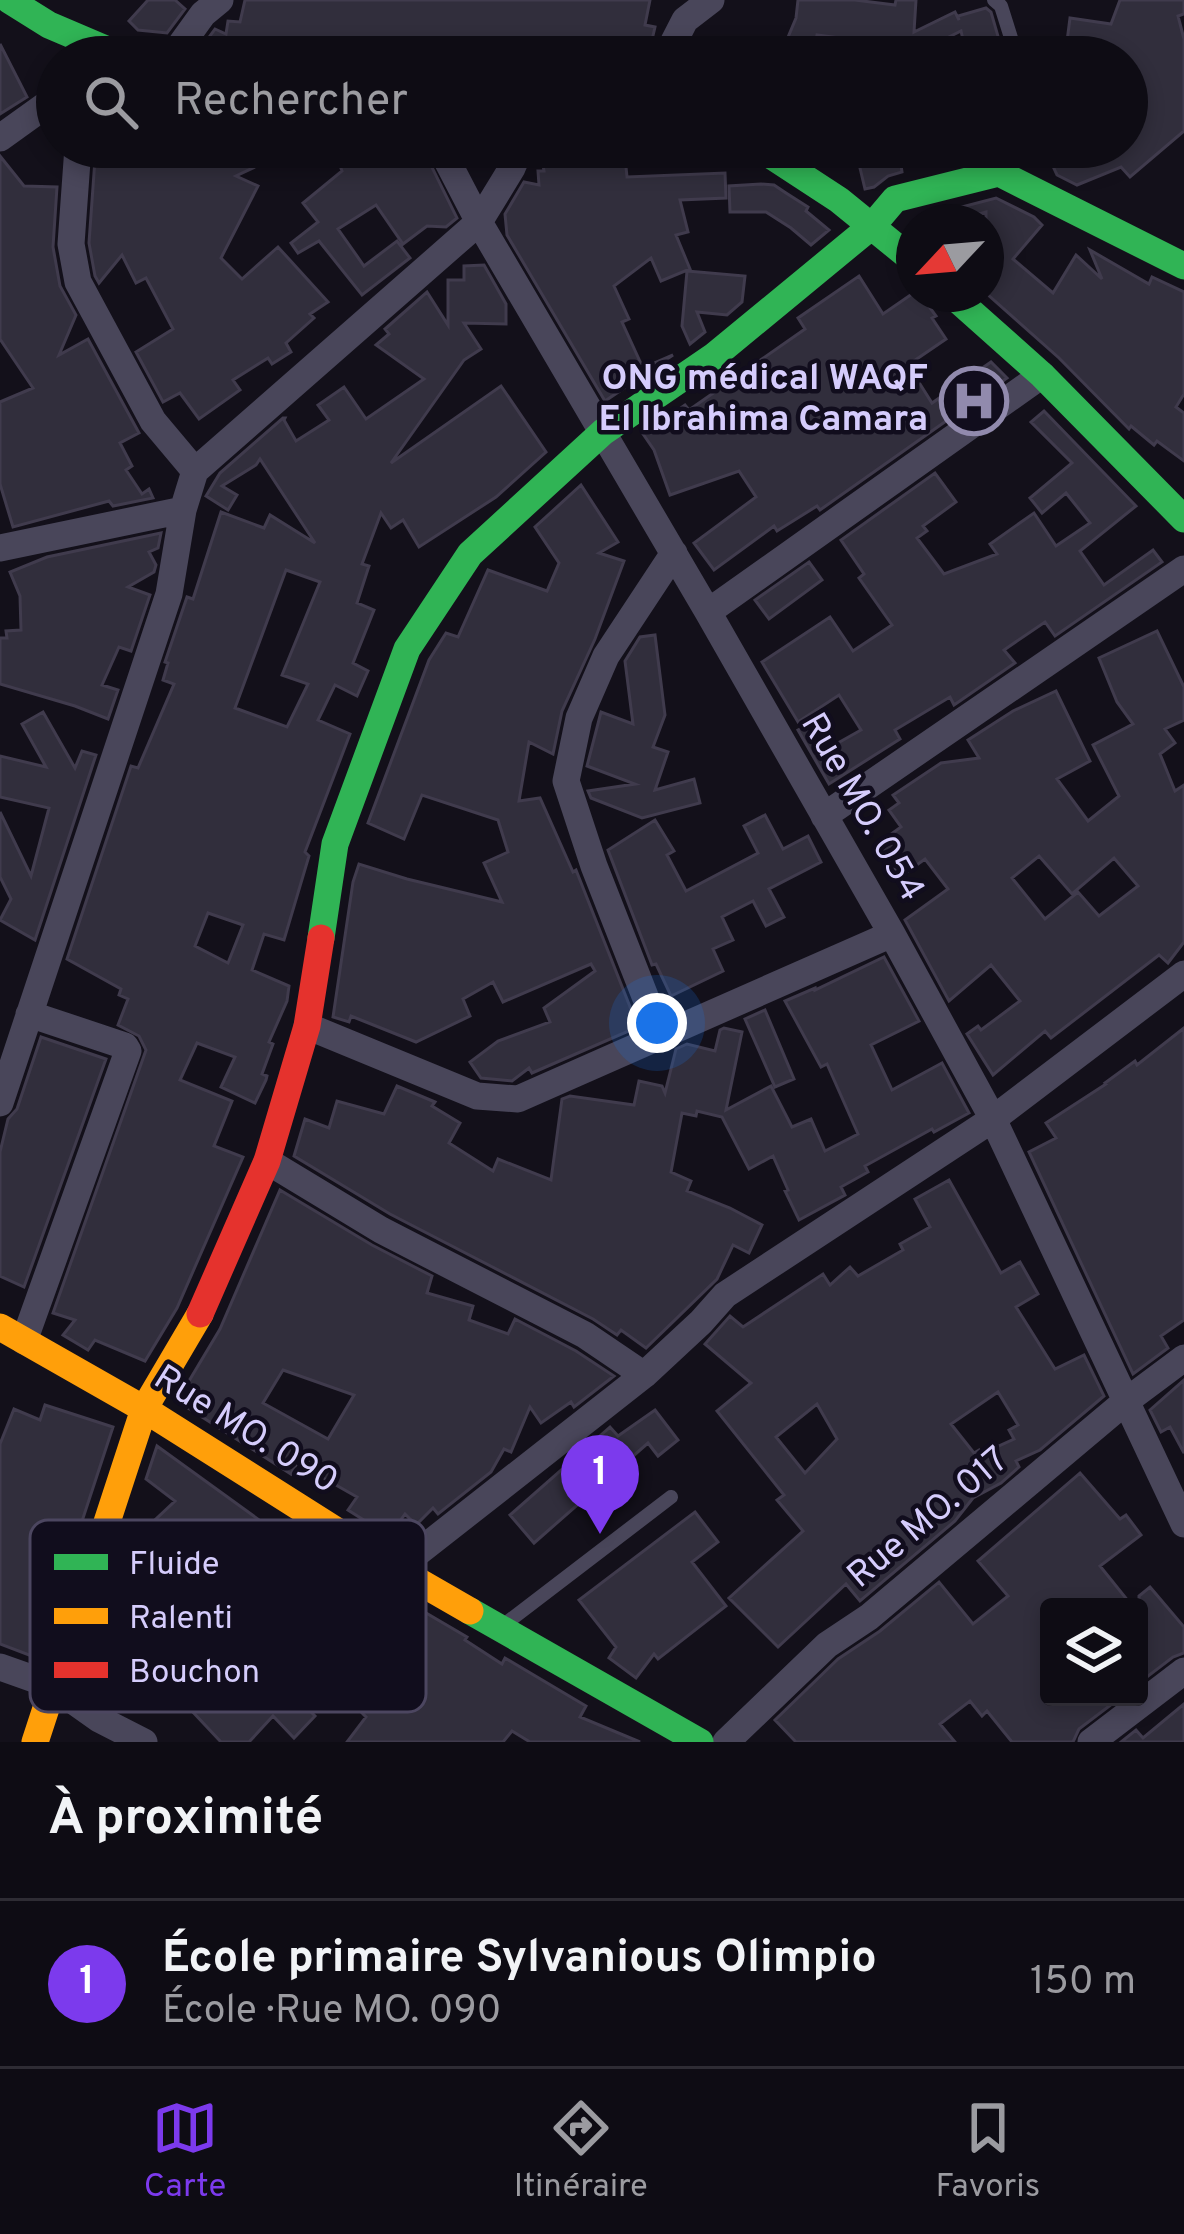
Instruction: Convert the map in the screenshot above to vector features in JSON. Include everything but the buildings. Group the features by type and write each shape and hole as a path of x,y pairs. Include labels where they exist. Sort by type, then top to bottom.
{"street":[{"path":"9,0 72,36"},
{"path":"677,36 685,20 711,0"},
{"path":"185,36 204,4"},
{"path":"0,138 36,112"},
{"path":"76,168 71,244 78,281 153,421 195,471"},
{"name":"Rue MO. 054","path":"451,168 892,934 992,1119 1184,1524"},
{"path":"0,1103 6,1062 29,1014 169,594 183,509 195,471 478,222 512,168"},
{"path":"793,168 896,245"},
{"path":"107,1520 144,1409 199,1319 267,1161 307,1026 335,844 407,649 470,554 603,433 714,356 873,225 895,200 995,168"},
{"path":"1005,168 1184,266"},
{"path":"971,312 1042,375 1184,519"},
{"path":"708,612 1042,375"},
{"path":"0,548 183,509"},
{"path":"661,1037 566,781 579,718 606,656 674,554"},
{"path":"824,816 1184,569"},
{"path":"307,1026 477,1096 518,1100 892,934"},
{"path":"426,1546 644,1375 725,1295 992,1119 1184,974"},
{"path":"12,1334 128,1051 29,1014"},
{"path":"267,1161 381,1230 585,1335 644,1375"},
{"name":"Rue MO. 090","path":"12,1334 144,1409 320,1520"},
{"name":"Rue MO. 017","path":"726,1742 827,1645 869,1617 1184,1358"},
{"name":"Rue MO. 090","path":"426,1586 700,1742"},
{"path":"0,1667 30,1678"},
{"path":"1091,1742 1184,1671"},
{"path":"35,1742 43,1712"},
{"path":"89,1712 144,1742"}],"lane":[{"path":"994,0 1001,6 1010,36"},
{"path":"500,1628 671,1497"}],"traffic: fast":[{"path":"9,0 75,36"},
{"path":"790,168 896,246"},
{"path":"321,938 335,844 407,649 470,554 603,432 714,356 873,225 895,199 999,173 1184,266"},
{"path":"971,312 1042,375 1184,519"},
{"path":"470,1611 700,1742"}],"traffic: slow":[{"path":"108,1520 144,1409 200,1314"},
{"path":"0,1327 144,1409 320,1520"},
{"path":"426,1586 470,1611"},
{"path":"35,1742 45,1712"}],"traffic: jam":[{"path":"200,1314 267,1161 307,1026 321,938"}],"place":[{"name":"ONG médical WAQF El Ibrahima Camara","path":"974,401"},
{"name":"École primaire Sylvanious Olimpio","path":"600,1534"}]}
